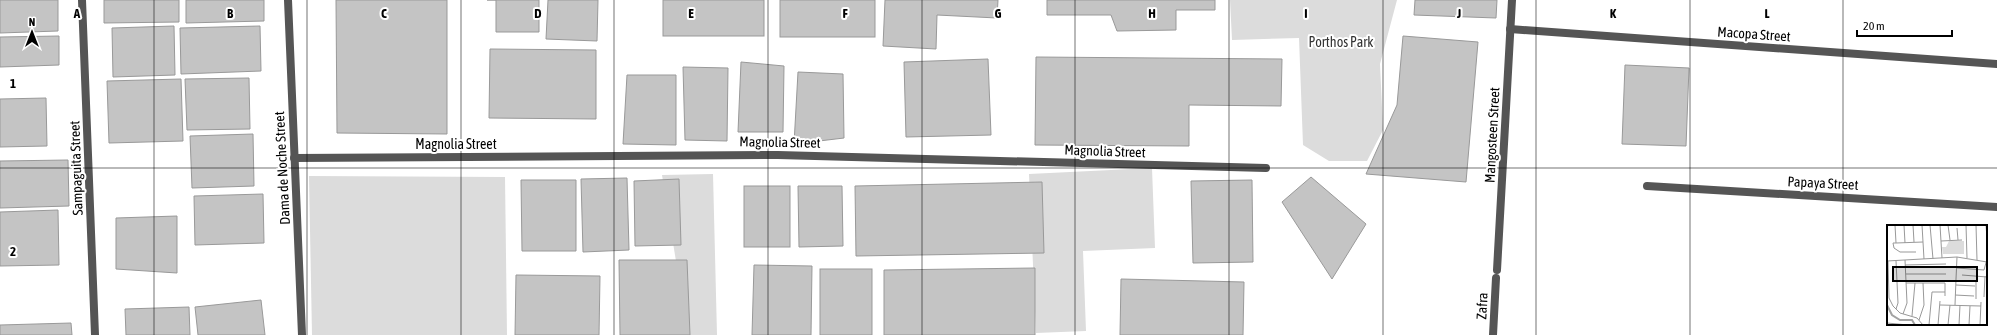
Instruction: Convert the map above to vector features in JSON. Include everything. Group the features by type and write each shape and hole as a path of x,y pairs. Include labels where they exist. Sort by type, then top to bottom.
{"street":[{"name":"Sampaguita Street","path":"82,0 95,335"},
{"name":"Dama de Noche Street","path":"288,0 302,335"},
{"name":"Mangosteen Street","path":"1496,274 1512,0"},
{"name":"Macopa Street","path":"1510,29 1997,64"},
{"name":"Magnolia Street","path":"294,158 778,155 1266,168"},
{"name":"Papaya Street","path":"1647,186 1997,207"},
{"name":"Zafra","path":"1493,335 1496,274"}],"green space":[{"name":"Porthos Park","path":"1230,0 1397,0 1380,64 1383,130 1367,161 1329,161 1303,145 1299,38 1232,40"},
{"path":"1152,168 1155,248 1083,251 1086,331 1036,333 1029,174"},
{"path":"713,174 717,335 688,335 662,175"},
{"path":"309,176 505,177 507,335 312,335"}],"building":[{"path":"0,0 58,0 58,31 0,33"},
{"path":"104,0 179,0 179,22 104,23"},
{"path":"186,0 264,0 264,21 186,23"},
{"path":"336,0 447,0 447,134 337,133"},
{"path":"496,0 539,0 539,32 496,32"},
{"path":"548,0 598,0 597,41 546,39"},
{"path":"663,0 764,0 764,36 663,36"},
{"path":"780,0 875,0 875,37 780,37"},
{"path":"885,0 998,0 997,18 937,15 936,49 883,46"},
{"path":"1047,0 1215,0 1215,10 1176,10 1176,30 1117,31 1111,15 1047,15"},
{"path":"1415,0 1497,0 1496,18 1414,15"},
{"path":"174,26 175,75 113,77 112,28"},
{"path":"260,26 261,71 181,74 180,28"},
{"path":"59,36 59,65 0,67 0,37"},
{"path":"1403,36 1478,42 1466,182 1366,174 1397,105"},
{"path":"490,49 596,50 596,119 489,118"},
{"path":"1036,57 1282,59 1281,106 1189,105 1189,146 1035,145"},
{"path":"988,59 991,135 906,137 904,62"},
{"path":"741,62 784,66 783,132 738,132"},
{"path":"1625,65 1689,68 1686,146 1622,144"},
{"path":"683,67 728,68 727,141 685,140"},
{"path":"798,72 843,74 844,138 794,144"},
{"path":"627,75 676,75 676,145 623,144"},
{"path":"249,78 250,129 187,130 185,79"},
{"path":"181,79 183,141 109,143 107,81"},
{"path":"46,98 47,146 0,147 0,99"},
{"path":"253,134 254,186 192,188 190,136"},
{"path":"68,160 69,206 0,208 0,161"},
{"path":"1311,177 1366,224 1332,279 1282,202"},
{"path":"627,178 629,250 583,252 581,179"},
{"path":"679,179 681,245 635,246 634,181"},
{"path":"521,180 576,180 576,251 522,251"},
{"path":"1252,180 1253,262 1193,263 1191,181"},
{"path":"1042,182 1044,253 856,256 855,186"},
{"path":"744,186 790,186 790,247 744,247"},
{"path":"798,186 842,186 843,246 799,247"},
{"path":"263,194 264,243 195,245 194,196"},
{"path":"58,210 59,265 0,266 0,212"},
{"path":"177,216 177,273 116,269 116,218"},
{"path":"619,260 687,260 690,335 620,335"},
{"path":"754,265 812,266 811,335 752,335"},
{"path":"1035,268 1035,335 884,335 884,270"},
{"path":"820,269 872,269 872,335 820,335"},
{"path":"516,275 600,276 599,335 515,335"},
{"path":"1121,279 1244,282 1243,335 1120,335"},
{"path":"261,300 265,335 198,335 195,307"},
{"path":"189,307 190,335 126,335 125,309"},
{"path":"71,323 72,335 0,335 0,325"}]}
